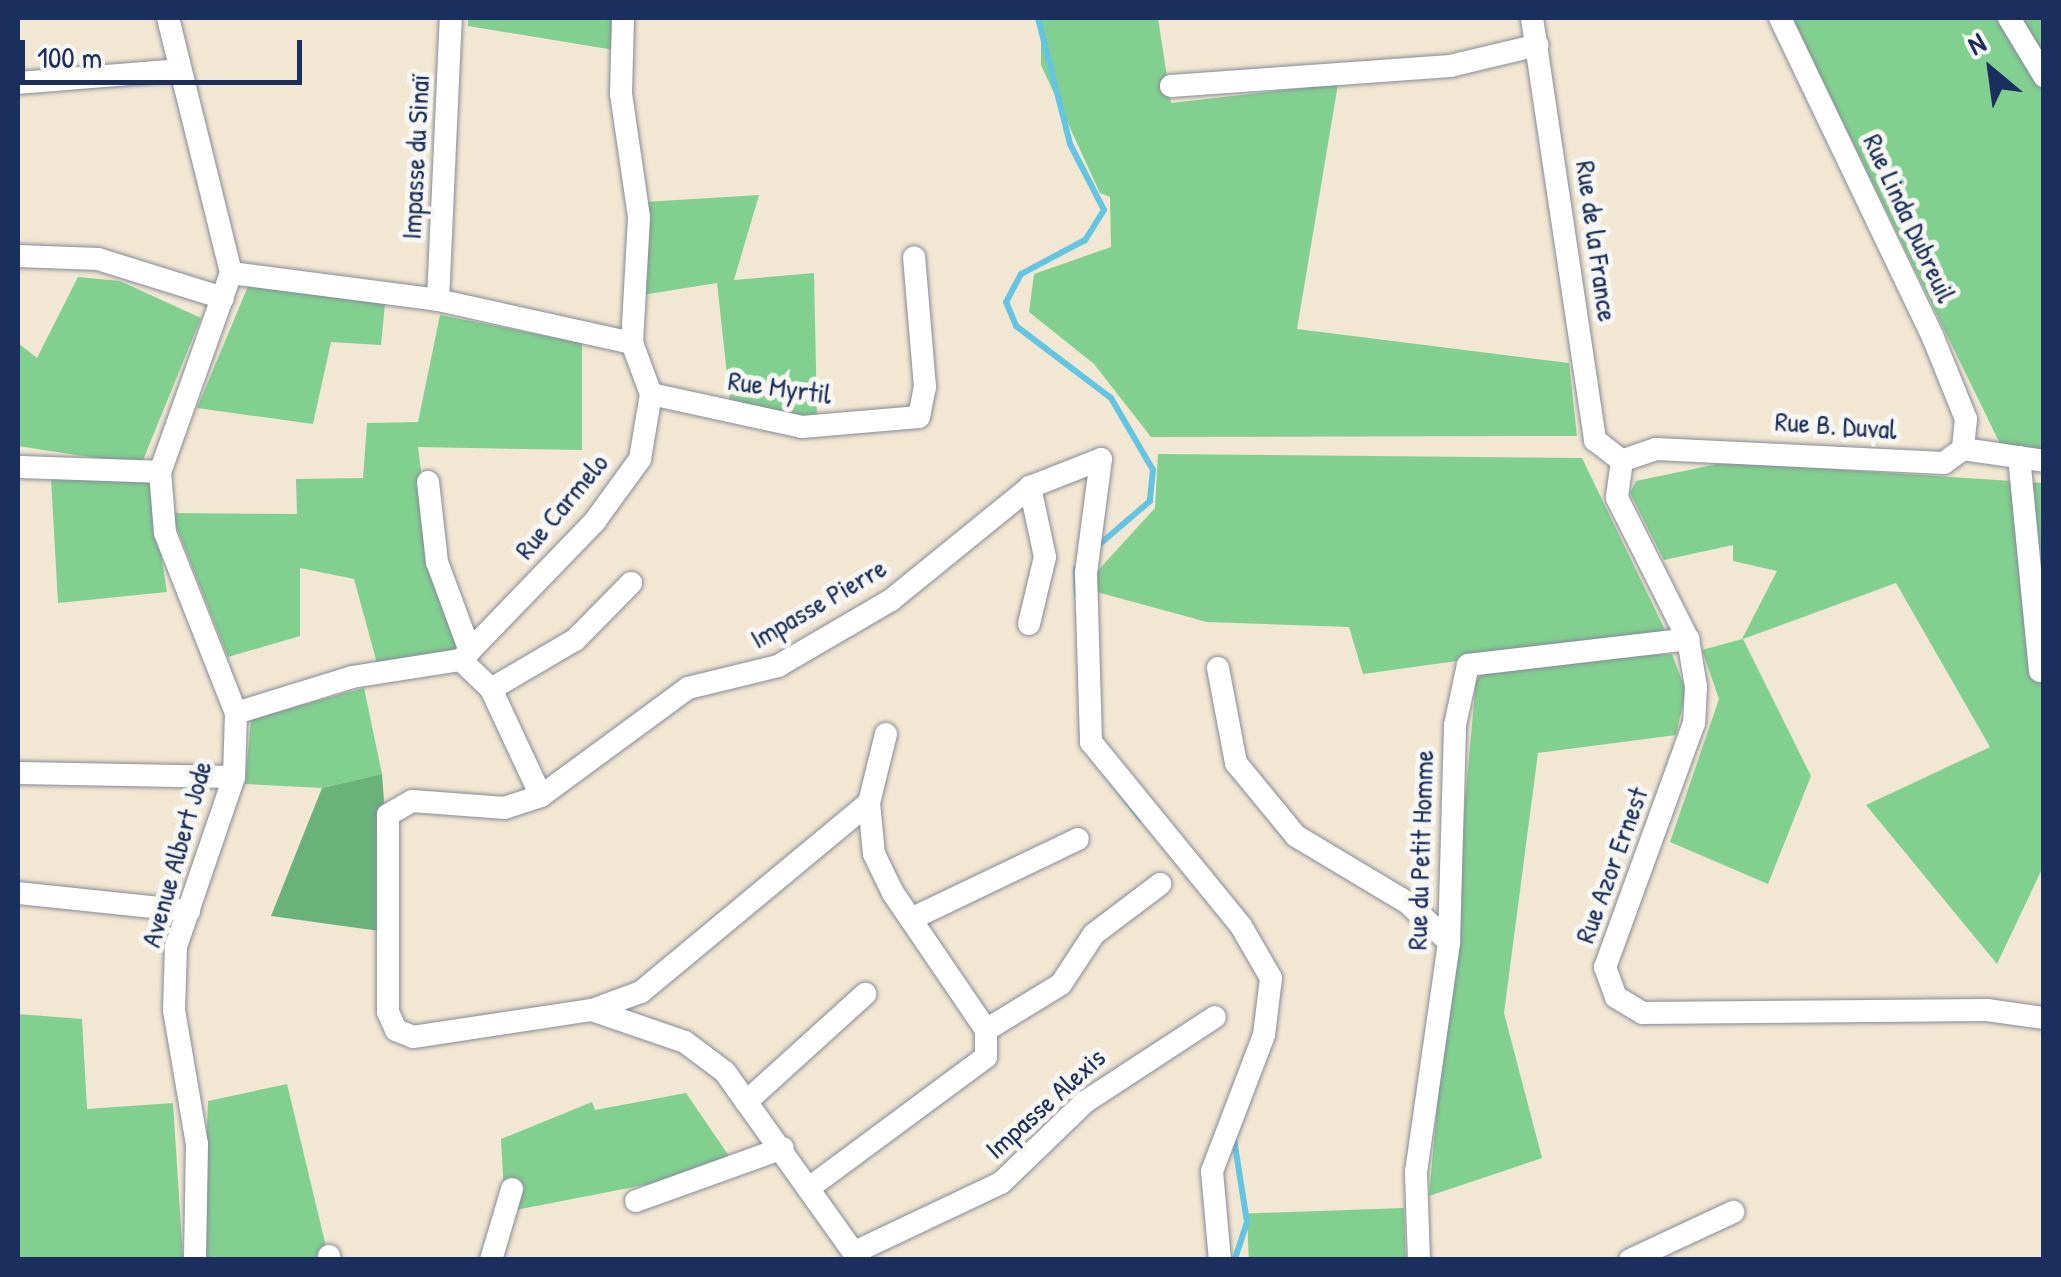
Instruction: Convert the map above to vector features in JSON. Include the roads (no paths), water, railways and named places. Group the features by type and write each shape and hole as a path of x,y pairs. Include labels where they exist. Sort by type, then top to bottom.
{"street":[{"path":"168,18 231,272 438,300 632,343"},
{"name":"Impasse du Sinaï","path":"438,300 451,18"},
{"name":"Rue Carmelo","path":"466,656 595,521 640,460 650,394 632,343 639,218 621,94 624,18"},
{"name":"Rue de la France","path":"1532,18 1596,440 1622,461"},
{"name":"Rue Linda Dubreuil","path":"1780,18 1932,335 1966,419 1964,449"},
{"path":"2009,18 2044,76"},
{"path":"1171,86 1450,66 1538,45"},
{"path":"18,83 179,70"},
{"path":"18,256 98,260 223,298"},
{"name":"Rue Myrtil","path":"650,394 802,427 919,417 926,386 914,257"},
{"name":"Avenue Albert Jode","path":"195,1260 197,1144 174,1010 176,946 234,777 236,713 165,533 160,472 231,272"},
{"name":"Rue B. Duval","path":"1622,461 1656,449 1944,463 1964,449 2044,461"},
{"path":"2019,457 2040,672"},
{"name":"Impasse Pierre","path":"541,796 688,688 778,666 891,600 1030,487 1101,459 1086,572 1091,742 1242,926 1271,978 1264,1035 1212,1171 1220,1260"},
{"name":"Rue Azor Ernest","path":"1622,461 1617,498 1688,639 1694,723 1605,967 1616,997 1643,1014 1988,1010 2044,1018"},
{"path":"18,467 160,472"},
{"path":"428,482 437,562 466,656 491,689 541,796 504,808 412,801 388,816 388,1012 414,1037 592,1010 641,992 869,804"},
{"path":"1028,624 1046,558 1030,487"},
{"path":"491,689 575,640 631,583"},
{"name":"Rue du Petit Homme","path":"1418,1260 1416,1172 1449,942 1455,725 1468,664 1688,639"},
{"path":"236,713 352,678 466,656"},
{"path":"1218,668 1236,763 1296,836 1408,903 1449,942"},
{"path":"813,1186 986,1058 986,1030 911,919 874,854 869,804 886,734"},
{"path":"18,773 234,777"},
{"path":"911,919 1078,839"},
{"path":"986,1030 1062,984 1094,934 1160,884"},
{"path":"18,892 189,911"},
{"path":"746,1102 865,994"},
{"path":"592,1010 685,1042 746,1102 813,1186 858,1256"},
{"name":"Impasse Alexis","path":"858,1256 1001,1183 1099,1091 1215,1016"},
{"path":"636,1200 783,1148"},
{"path":"491,1260 512,1189"},
{"path":"1630,1260 1733,1212"}],"waterway":[{"path":"1038,18 1070,144 1104,210 1085,240 1021,274 1006,302 1016,326 1111,398 1153,470 1150,501 1094,549"},
{"path":"1076,569 1077,595"},
{"path":"1098,763 1141,819"},
{"path":"1234,1139 1247,1222 1235,1260"}]}
